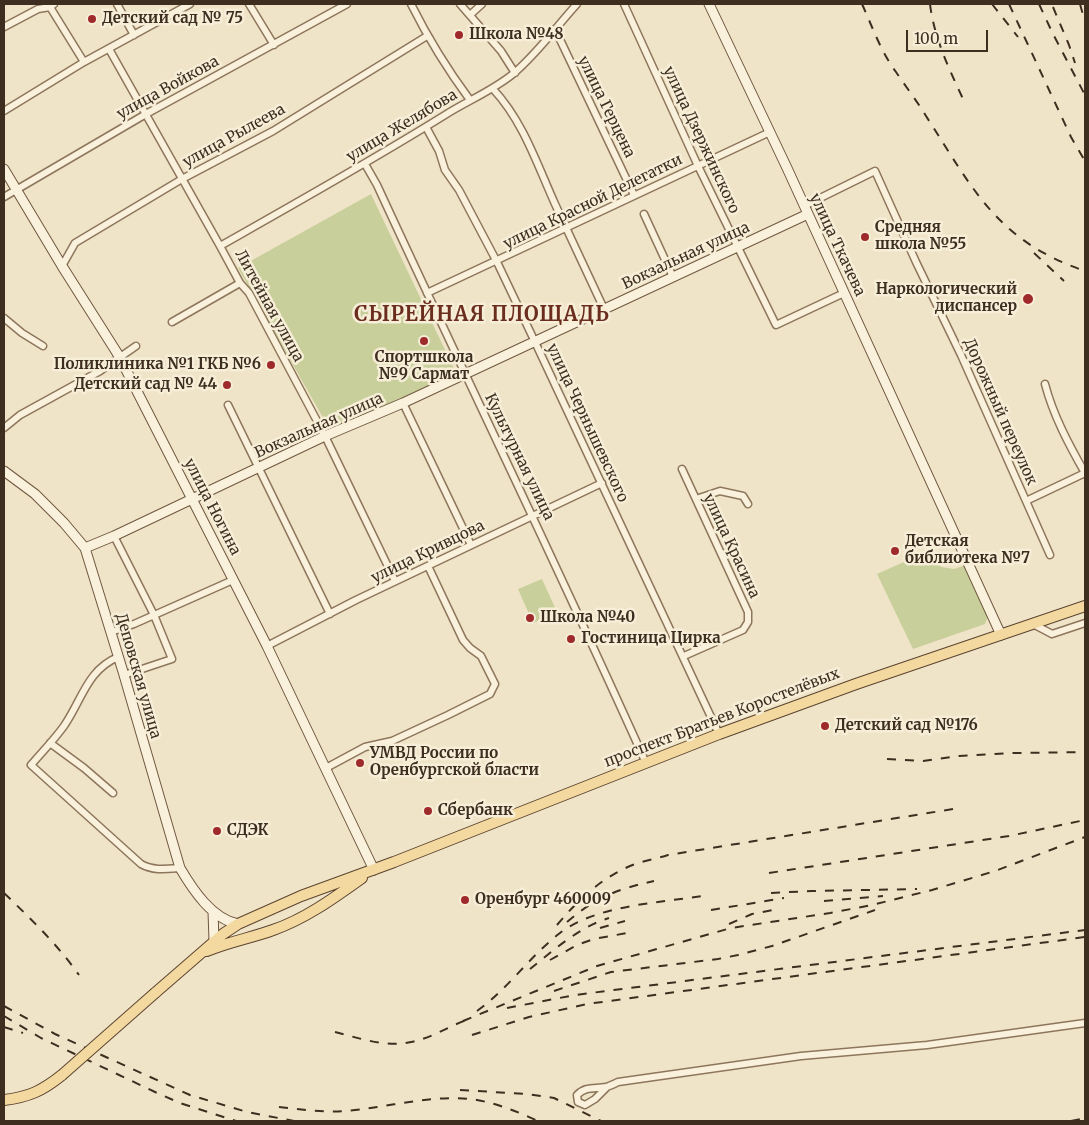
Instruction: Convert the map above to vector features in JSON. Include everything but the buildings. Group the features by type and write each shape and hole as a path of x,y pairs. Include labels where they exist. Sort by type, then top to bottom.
{"main road":[{"name":"проспект Братьев Коростелёвых","path":"4,1100 36,1093 62,1075 214,941 238,924 301,896 374,870 719,734 872,678 1085,606"},
{"name":"проспект Братьев Коростелёвых","path":"199,954 226,943 280,927 308,914 374,870"},
{"path":"301,896 300,904 302,910 308,914"},
{"path":"270,910 278,913 281,920 280,927"}],"street":[{"path":"117,4 134,35"},
{"path":"4,111 84,62 190,4"},
{"path":"249,4 274,44"},
{"name":"улица Войкова","path":"4,197 146,114 347,4"},
{"path":"411,4 427,36 450,74 470,100"},
{"path":"460,4 501,51 515,73"},
{"path":"470,15 482,4"},
{"name":"улица Желябова","path":"220,246 365,164 470,100 493,89 515,73 577,4"},
{"name":"улица Дзержинского","path":"624,4 698,166 776,325 844,293"},
{"name":"улица Ткачева","path":"709,4 770,132 1001,635"},
{"path":"4,27 38,9 52,5 84,62"},
{"name":"улица Герцена","path":"555,29 634,195"},
{"name":"улица Рылеева","path":"62,266 75,243 182,179 273,131 427,36"},
{"name":"Литейная улица","path":"109,49 240,283 249,293 325,436 396,581"},
{"path":"493,89 511,111 524,134 566,229 604,308"},
{"name":"улица Чернышевского","path":"426,127 439,151 445,170 497,262 684,656 719,734"},
{"name":"улица Красной Делегатки","path":"427,294 770,132"},
{"name":"Культурная улица","path":"365,164 533,514 646,763"},
{"name":"улица Ногина","path":"4,169 119,356 234,580 374,870"},
{"name":"Дорожный переулок","path":"806,210 875,171 961,355 1050,554"},
{"name":"Вокзальная улица","path":"85,548 260,468 325,436 403,404 464,373 738,247 806,210"},
{"path":"644,214 673,277"},
{"path":"172,322 240,283"},
{"path":"4,318 22,333 43,346"},
{"path":"4,428 20,415 100,371 136,346"},
{"path":"1045,384 1048,398 1058,422 1085,473"},
{"path":"403,404 471,545"},
{"path":"228,405 330,614"},
{"name":"улица Красина","path":"682,469 748,612 748,622 743,630 684,656"},
{"name":"Деповская улица","path":"4,470 35,494 64,523 85,548 180,868 188,882 213,911 224,920 238,924"},
{"name":"Дорожный переулок","path":"1026,501 1085,473"},
{"name":"улица Кривцова","path":"266,646 533,514 602,483"},
{"path":"696,499 720,491 743,496 748,504"},
{"path":"114,536 154,615 172,659 124,675"},
{"path":"326,768 366,747 392,741 490,694 495,684 481,656 463,640 428,566"},
{"path":"111,632 234,580"},
{"path":"1033,624 1052,634 1085,623"},
{"path":"118,656 99,667 76,702 65,724 31,765 141,864 158,869 180,868"},
{"path":"50,743 84,768 113,793"},
{"path":"213,911 214,941"},
{"path":"607,1087 618,1082 801,1056 927,1045 1085,1024"}],"green space":[{"path":"371,194 456,373 330,430 238,268"},
{"path":"935,548 935,557 941,567 954,569 966,565 989,614 985,624 913,649 877,574"},
{"path":"542,579 557,612 533,623 518,589"}],"railway":[{"path":"862,4 886,56 958,167 990,210 1008,228 1030,244 1055,259 1085,271"},
{"path":"930,4 939,42 964,101"},
{"path":"992,4 1018,37"},
{"path":"1009,4 1071,137 1085,161"},
{"path":"1039,4 1085,95"},
{"path":"1080,4 1085,22"},
{"path":"1053,7 1075,63"},
{"path":"1034,253 1064,281"},
{"path":"887,759 923,761 959,756 1085,752"},
{"path":"557,925 581,899 599,884 619,871 639,863 668,855 953,809"},
{"path":"769,873 1009,836 1085,820"},
{"path":"463,1021 597,966 731,928 830,913 932,890 995,871 1085,837"},
{"path":"567,922 587,907 607,896 629,887 654,881"},
{"path":"771,893 917,889"},
{"path":"4,893 53,942 79,975"},
{"path":"477,1011 499,993 549,942 575,924 592,916 628,907 702,896"},
{"path":"824,901 883,896"},
{"path":"711,910 784,898"},
{"path":"729,924 752,914 778,909"},
{"path":"554,991 611,972 738,955 772,946 875,910"},
{"path":"530,969 577,933 609,918"},
{"path":"600,928 625,921"},
{"path":"507,1008 575,995 1085,930"},
{"path":"550,960 577,945 594,939 627,933"},
{"path":"472,1035 529,1017 587,1004 1085,937"},
{"path":"4,1006 55,1034 190,1095 247,1112 294,1121"},
{"path":"4,1016 41,1038 155,1092 180,1103 236,1121"},
{"path":"335,1032 373,1042 402,1044 426,1038 469,1019"},
{"path":"4,1027 23,1033"},
{"path":"460,1090 527,1094 554,1098 601,1121"},
{"path":"279,1107 336,1111 444,1098 461,1098 493,1104 516,1111 538,1121"},
{"path":"1071,1121 1085,1118"}],"place":[{"name":"Детский сад № 75","path":"92,19"},
{"name":"Школа №48","path":"459,35"},
{"name":"Средняя школа №55","path":"865,237"},
{"name":"Наркологический диспансер","path":"1028,299"},
{"name":"Спортшкола №9 Сармат","path":"424,341"},
{"name":"Поликлиника №1 ГКБ №6","path":"271,365"},
{"name":"Детский сад № 44","path":"227,385"},
{"name":"Детская библиотека №7","path":"895,551"},
{"name":"Школа №40","path":"530,618"},
{"name":"Гостиница Цирка","path":"571,639"},
{"name":"Детский сад №176","path":"825,726"},
{"name":"УМВД России по Оренбургской бласти","path":"360,763"},
{"name":"Сбербанк","path":"428,811"},
{"name":"СДЭК","path":"217,831"},
{"name":"Оренбург 460009","path":"465,900"}],"district":[{"name":"СЫРЕЙНАЯ ПЛОЩАДЬ","path":"482,315"}]}
